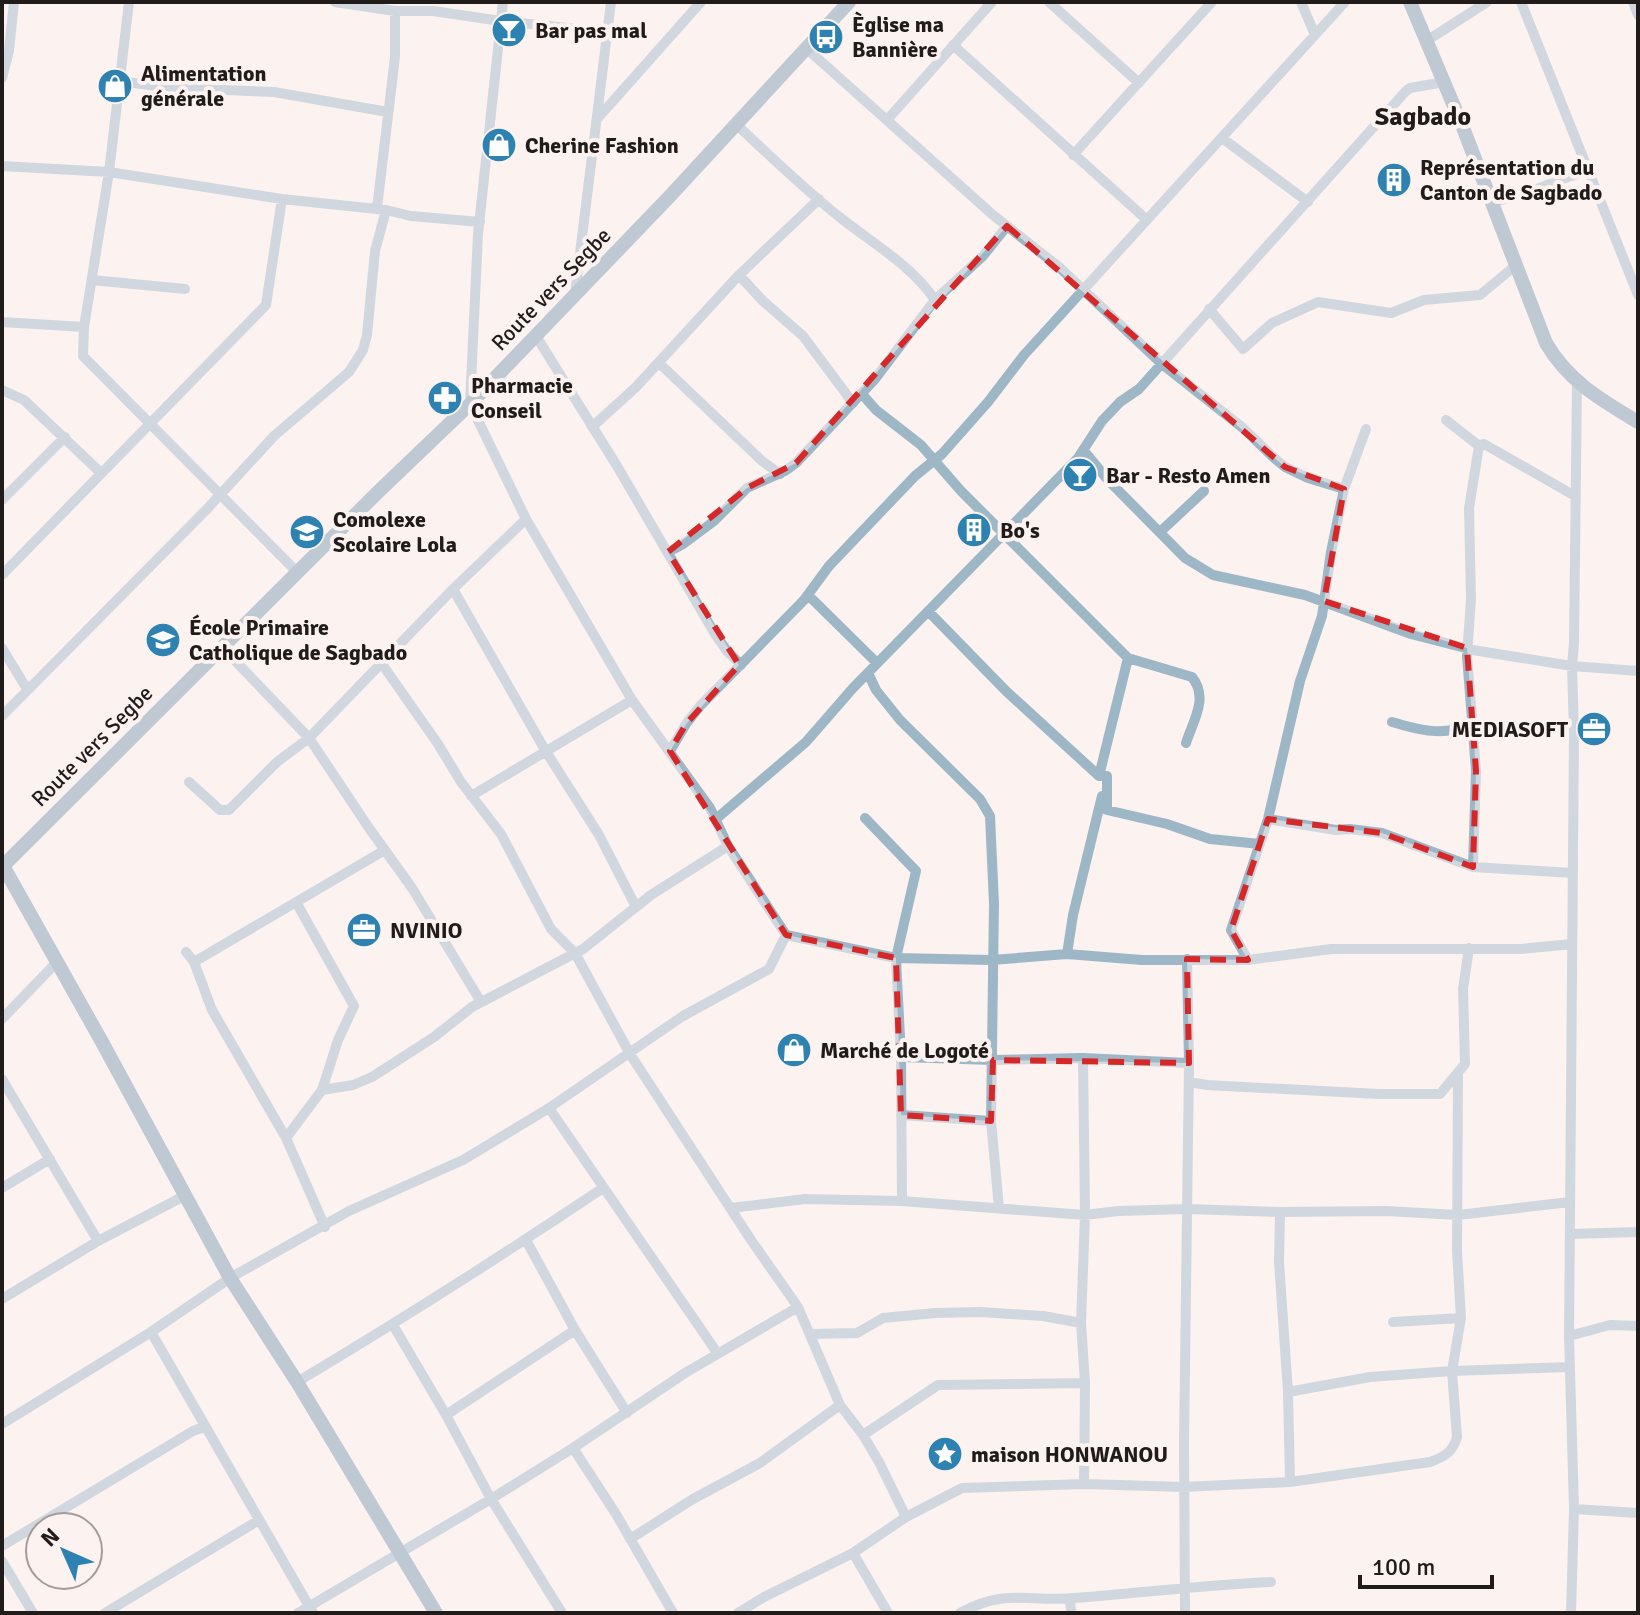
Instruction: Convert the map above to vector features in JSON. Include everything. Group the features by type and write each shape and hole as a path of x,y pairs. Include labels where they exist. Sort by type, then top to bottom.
{"street":[{"path":"2,78 9,51 14,2"},
{"path":"129,2 109,172 84,327 83,356 297,572"},
{"path":"335,2 395,11 434,7 501,21 607,32"},
{"path":"503,2 480,222 470,404 526,519 632,700 716,819 728,846 786,935 896,958 992,960 1067,954 1142,960 1248,960 1331,949 1520,949 1572,944"},
{"path":"575,297 611,2"},
{"path":"597,119 701,2"},
{"name":"Route vers Segbe","path":"2,866 575,297 849,2"},
{"path":"887,120 992,2"},
{"path":"1049,2 1139,83"},
{"path":"1073,155 1208,6 1194,2"},
{"path":"1301,2 1315,35"},
{"path":"670,751 693,715 808,595 829,566 915,476 935,461 988,402 1024,355 1084,293 1345,2"},
{"path":"1410,2 1428,40 1546,343 1560,365 1577,383 1638,422"},
{"path":"1428,40 1487,2"},
{"path":"1521,2 1638,295"},
{"path":"1633,2 1638,15"},
{"path":"2,716 274,436 355,364 367,335 395,57 395,11"},
{"path":"953,45 1147,220"},
{"path":"806,48 1007,226 1059,267 1162,364 1228,416 1285,467 1344,489"},
{"path":"119,81 172,88 274,92 388,112"},
{"path":"716,819 806,742 877,663 1084,451 1102,421 1120,402 1139,389 1405,92 1410,88 1444,82"},
{"path":"736,124 819,199 880,246 927,288 935,300"},
{"path":"1222,138 1308,202"},
{"path":"2,166 109,172 282,199 480,222"},
{"path":"1491,202 1524,195 1589,170"},
{"path":"2,575 266,305 282,199"},
{"path":"592,427 604,419 659,363 739,275 819,199"},
{"path":"668,552 714,521 747,488 780,474 796,463 862,394 935,300 975,264 1007,226"},
{"path":"1209,309 1243,349 1272,323 1318,302 1391,313 1424,300 1480,295 1515,266"},
{"path":"739,275 803,336 853,403"},
{"path":"92,280 185,289"},
{"path":"2,322 84,327"},
{"path":"536,336 715,634 741,665"},
{"path":"659,363 762,461 780,474"},
{"path":"1571,1613 1574,1509 1569,1336 1572,666 1577,383"},
{"path":"2,390 24,400 101,473"},
{"path":"862,394 876,410 921,445 1004,534 1128,658 1192,677 1201,692 1200,704 1186,743"},
{"path":"1446,420 1479,446"},
{"path":"1248,960 1231,930 1268,819 1300,681 1324,601 1344,489 1366,429"},
{"path":"2,500 65,437"},
{"path":"1479,446 1484,444 1575,496"},
{"path":"1473,867 1476,771 1470,724 1467,648 1471,599 1469,508 1479,446"},
{"path":"1084,451 1108,480 1185,558 1213,575 1324,601 1411,634 1467,648 1572,666 1638,671"},
{"path":"1160,532 1204,491"},
{"path":"189,782 220,810 226,811 277,762 309,738 453,589 526,519"},
{"path":"453,589 545,750 599,835 636,907"},
{"path":"808,595 877,663"},
{"path":"928,611 1006,691 1103,776 1107,810 1167,824 1210,839 1260,844"},
{"path":"222,647 309,738 412,888 481,1002"},
{"path":"2,648 27,689"},
{"path":"1067,954 1128,658"},
{"path":"382,664 513,854 551,929 575,953 630,1054 798,1307 840,1405 879,1462 906,1517"},
{"path":"868,673 885,703 969,787 990,816 994,904 991,1121 999,1208"},
{"path":"471,796 632,700"},
{"path":"1392,722 1418,730 1439,732 1458,730 1470,724"},
{"path":"865,818 916,871 896,958 901,1057 902,1201"},
{"path":"1268,819 1336,830 1382,833 1473,867 1573,873"},
{"path":"322,1090 353,1085 372,1077 481,1002 575,953 636,907 728,846"},
{"path":"194,962 385,850"},
{"path":"2,866 230,1278 297,1382 436,1613"},
{"path":"286,1138 322,1090 338,1040 354,1006 296,902"},
{"path":"2,1424 151,1332 230,1278 349,1211 463,1160 549,1108 683,1016 769,969 786,935"},
{"path":"1189,1082 1379,1094 1440,1094 1465,1064 1463,989 1469,948"},
{"path":"186,952 194,962 212,1010 286,1138 325,1227"},
{"path":"1185,1613 1187,959"},
{"path":"2,1019 56,963"},
{"path":"901,1057 993,1060 1083,1058 1189,1063"},
{"path":"1083,1058 1085,1215 1081,1323 1085,1383 1084,1484"},
{"path":"738,1613 853,1553 906,1517 962,1488 1084,1484 1184,1487 1290,1482 1430,1462 1444,1457 1455,1446 1457,1437 1452,1371 1461,1318 1457,1251 1458,1074"},
{"path":"2,1079 98,1241"},
{"path":"549,1108 718,1354"},
{"path":"901,1115 991,1121"},
{"path":"2,1188 50,1159"},
{"path":"297,1382 434,1300 460,1279 526,1240 603,1188"},
{"path":"2,1299 98,1241 186,1195"},
{"path":"731,1208 805,1199 902,1201 1085,1215 1187,1209 1386,1211 1458,1215 1570,1202"},
{"path":"1280,1212 1290,1482"},
{"path":"1570,1234 1638,1232"},
{"path":"526,1240 575,1330 627,1413"},
{"path":"298,1613 311,1610 798,1307"},
{"path":"811,1334 857,1333 883,1318 935,1313 1043,1316 1081,1323"},
{"path":"1393,1322 1461,1318"},
{"path":"393,1325 491,1499 562,1613"},
{"path":"1569,1336 1610,1325 1638,1326"},
{"path":"446,1415 575,1330"},
{"path":"151,1332 311,1610"},
{"path":"1288,1392 1370,1377 1570,1367"},
{"path":"863,1435 938,1385 1085,1383"},
{"path":"630,1539 693,1499 760,1463 840,1405"},
{"path":"2,1546 204,1427"},
{"path":"573,1448 673,1613"},
{"path":"1574,1509 1638,1513"},
{"path":"105,1613 259,1520"},
{"path":"853,1553 888,1613"},
{"path":"2,1561 33,1613"},
{"path":"960,1613 1004,1597 1070,1599 1271,1582"},
{"path":"1070,1599 1071,1613"}],"highlighted area":[{"path":"1007,226 1285,467 1344,489 1324,601 1467,648 1476,771 1473,867 1382,833 1268,819 1231,930 1248,960 1187,959 1189,1063 993,1060 991,1121 901,1115 896,958 786,935 670,751 686,724 739,665 668,552 747,488 796,463"}],"place":[{"name":"Bar pas mal","path":"509,30"},
{"name":"Èglise ma Bannière","path":"826,37"},
{"name":"Alimentation générale","path":"115,86"},
{"name":"Cherine Fashion","path":"499,145"},
{"name":"Représentation du Canton de Sagbado","path":"1394,180"},
{"name":"Pharmacie Conseil","path":"445,398"},
{"name":"Bar - Resto Amen","path":"1080,475"},
{"name":"Bo's","path":"974,530"},
{"name":"Comolexe Scolaire Lola","path":"307,532"},
{"name":"École Primaire Catholique de Sagbado","path":"163,640"},
{"name":"MEDIASOFT","path":"1594,729"},
{"name":"NVINIO","path":"364,930"},
{"name":"Marché de Logoté","path":"794,1050"},
{"name":"maison HONWANOU","path":"945,1454"}],"district":[{"name":"Sagbado","path":"1423,117"}]}
